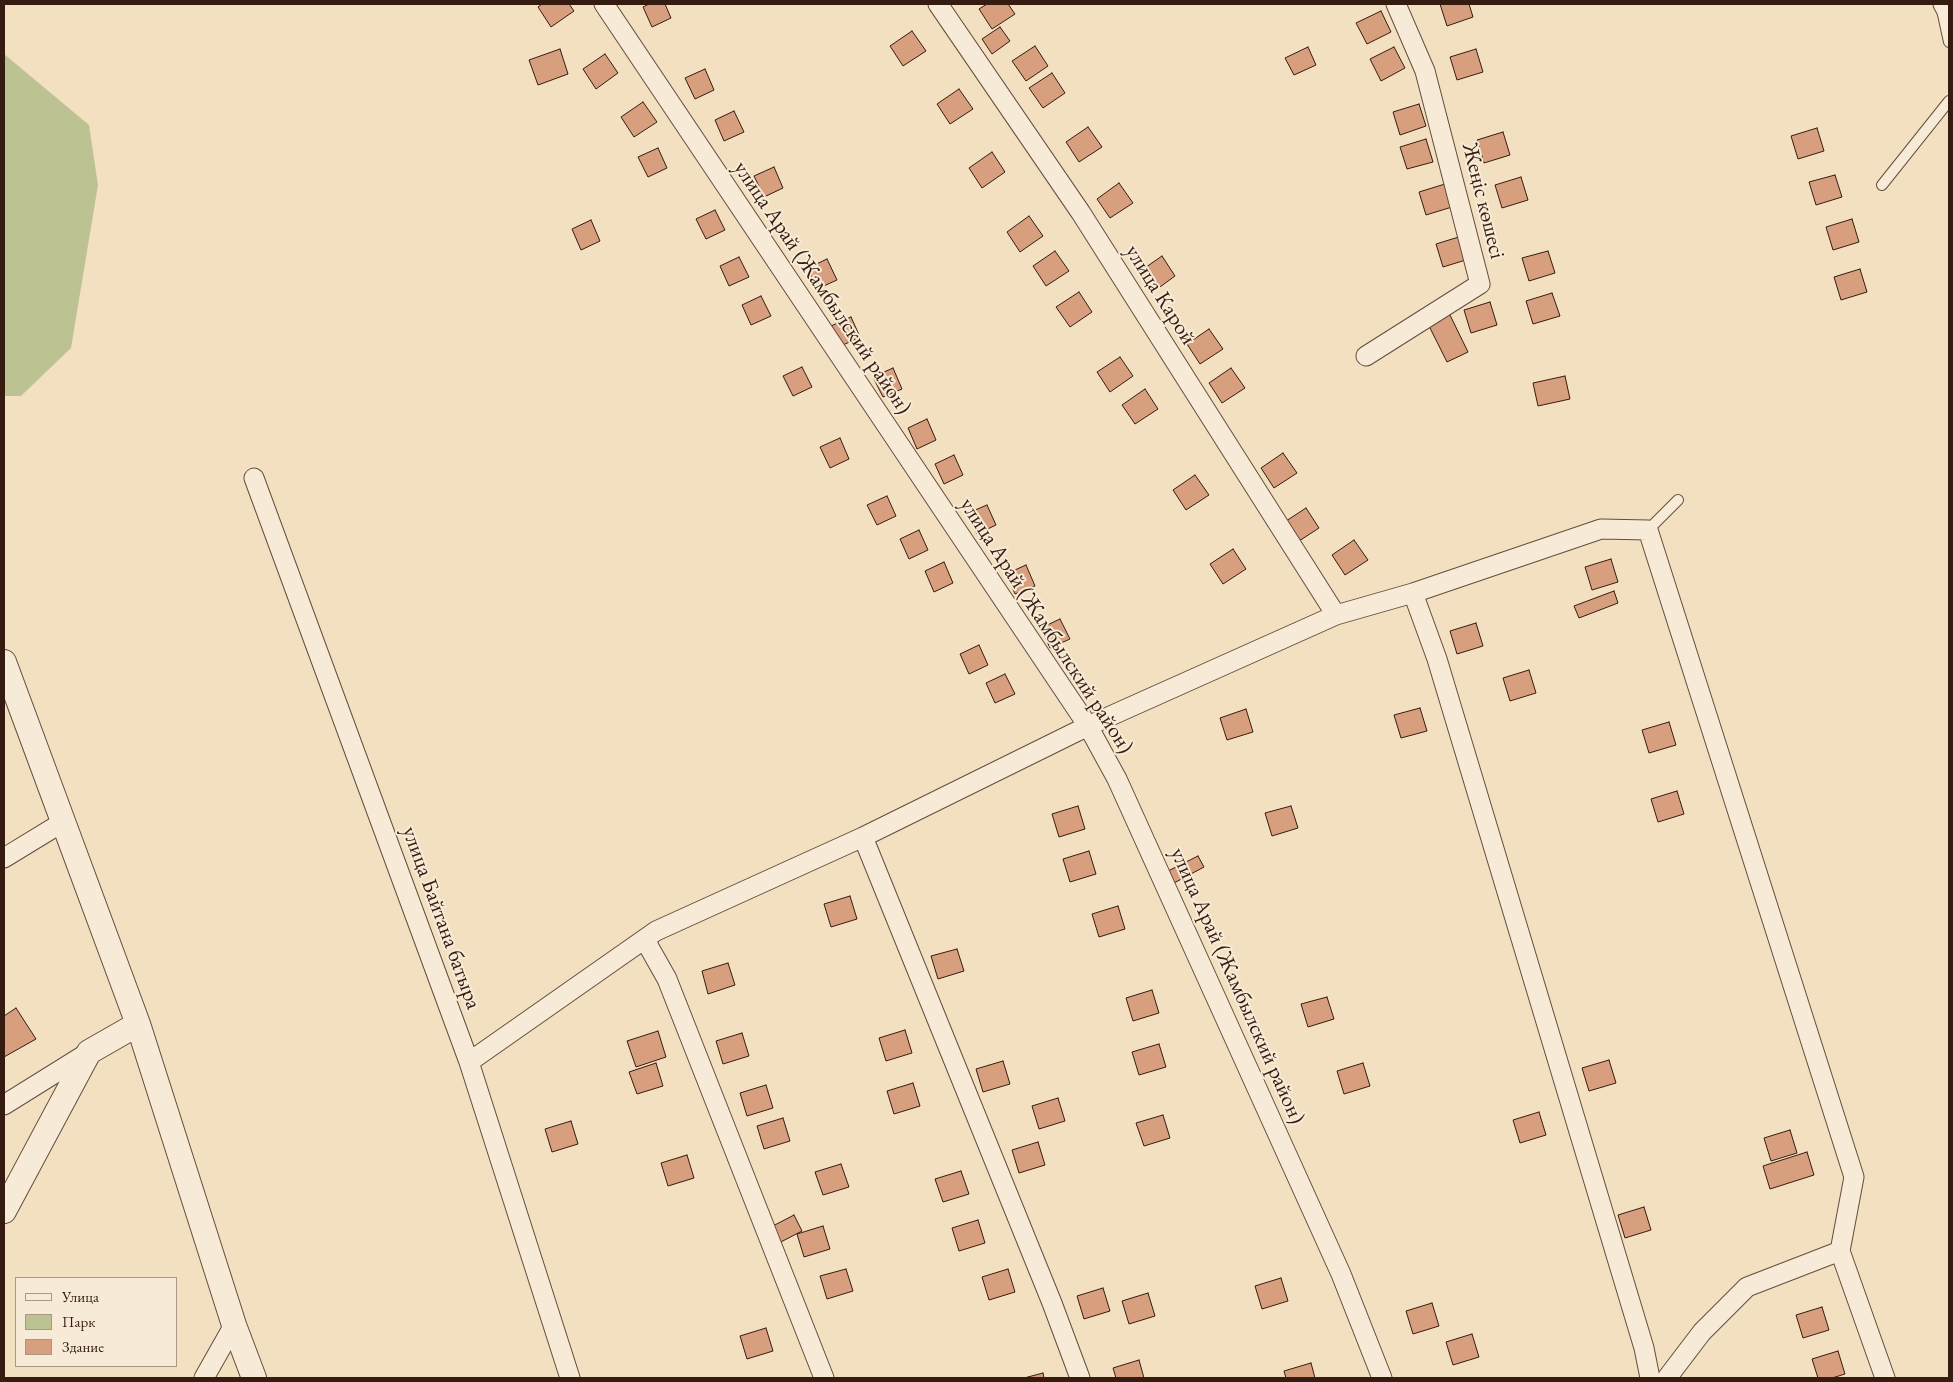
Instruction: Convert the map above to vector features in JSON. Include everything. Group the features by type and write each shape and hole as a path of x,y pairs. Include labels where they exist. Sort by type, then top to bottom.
{"street":[{"name":"улица Арай (Жамбылский район)","path":"604,4 1088,726 1117,779 1342,1274 1382,1378"},
{"name":"улица Карой","path":"938,4 1080,213 1336,615"},
{"name":"Жеңіс көшесі","path":"1366,356 1480,284 1425,71 1396,4"},
{"path":"1941,4 1949,15"},
{"name":"улица Байтана батыра","path":"254,478 469,1062 570,1378"},
{"path":"469,1062 656,931 863,838 1088,726 1336,615 1413,593 1601,529 1648,530 1854,1177 1840,1251 1885,1378"},
{"path":"1413,593 1440,668 1641,1339 1650,1378"},
{"path":"4,662 138,1024 234,1324 254,1378"},
{"path":"4,858 63,822"},
{"path":"863,838 1048,1294 1080,1378"},
{"path":"645,940 667,979 824,1378"},
{"path":"4,1105 138,1024"},
{"path":"4,1211 89,1052"},
{"path":"1666,1378 1702,1332 1748,1287 1840,1251"},
{"path":"204,1378 234,1324"}],"lane":[{"path":"1941,4 1949,42"},
{"path":"1882,184 1949,101"},
{"path":"1648,530 1678,500"}],"green space":[{"path":"4,54 89,125 98,185 71,348 21,396 4,396"}],"building":[{"path":"542,4 569,4 574,11 551,27 538,7"},
{"path":"649,4 665,4 671,18 652,27 643,7"},
{"path":"987,4 1008,4 1015,14 992,29 979,9"},
{"path":"1440,4 1469,4 1473,17 1447,26"},
{"path":"1381,11 1391,32 1367,44 1356,23"},
{"path":"1000,27 1010,41 992,54 982,39"},
{"path":"912,31 926,51 903,66 890,46"},
{"path":"1035,46 1048,66 1026,81 1012,61"},
{"path":"1308,47 1316,65 1294,75 1285,58"},
{"path":"1394,47 1405,68 1381,81 1370,59"},
{"path":"560,49 568,74 538,85 529,60"},
{"path":"1476,49 1483,72 1457,80 1450,57"},
{"path":"605,54 618,73 596,89 583,69"},
{"path":"705,69 714,90 695,99 685,78"},
{"path":"1052,73 1065,93 1043,108 1029,88"},
{"path":"959,89 973,109 950,124 937,104"},
{"path":"643,102 657,122 634,137 621,117"},
{"path":"1419,104 1426,126 1400,135 1393,112"},
{"path":"734,111 744,132 724,141 715,120"},
{"path":"1088,127 1102,147 1079,162 1066,142"},
{"path":"1817,128 1824,151 1798,159 1791,136"},
{"path":"1503,132 1510,155 1484,163 1477,140"},
{"path":"1426,139 1433,162 1407,169 1400,147"},
{"path":"658,148 667,168 648,177 638,157"},
{"path":"992,152 1005,172 982,188 969,168"},
{"path":"774,167 783,188 764,197 754,176"},
{"path":"1835,175 1842,197 1816,205 1809,182"},
{"path":"1521,177 1528,200 1502,208 1495,185"},
{"path":"1119,183 1133,203 1110,218 1097,199"},
{"path":"1445,184 1452,207 1426,215 1419,192"},
{"path":"715,210 725,230 706,239 696,219"},
{"path":"1029,216 1043,236 1020,252 1007,232"},
{"path":"1852,219 1859,242 1833,250 1826,227"},
{"path":"591,220 600,241 581,250 572,229"},
{"path":"1462,236 1469,259 1443,267 1436,244"},
{"path":"1055,251 1069,271 1046,286 1033,266"},
{"path":"1548,251 1555,273 1529,281 1522,258"},
{"path":"1162,256 1175,276 1153,292 1139,272"},
{"path":"739,257 749,277 729,286 720,266"},
{"path":"827,259 837,280 817,289 808,268"},
{"path":"1860,269 1867,292 1841,300 1834,277"},
{"path":"1079,292 1092,312 1070,327 1056,307"},
{"path":"1552,293 1560,316 1533,324 1526,301"},
{"path":"761,296 771,316 751,325 742,305"},
{"path":"1490,302 1497,325 1471,333 1464,310"},
{"path":"1449,313 1468,352 1447,362 1428,324"},
{"path":"851,317 860,337 841,346 831,326"},
{"path":"1209,329 1223,349 1200,364 1187,344"},
{"path":"1120,357 1133,376 1110,392 1097,372"},
{"path":"802,367 812,387 793,396 783,376"},
{"path":"893,368 902,389 883,397 873,377"},
{"path":"1231,368 1245,388 1222,403 1209,383"},
{"path":"1565,376 1570,399 1538,406 1533,383"},
{"path":"1145,389 1158,409 1135,424 1122,405"},
{"path":"927,419 936,440 917,449 908,428"},
{"path":"840,438 849,459 830,468 820,447"},
{"path":"1283,453 1297,473 1274,488 1261,468"},
{"path":"954,455 963,475 944,484 935,464"},
{"path":"1195,475 1209,495 1186,510 1173,490"},
{"path":"887,496 896,516 877,525 867,505"},
{"path":"987,505 996,525 977,534 968,513"},
{"path":"1306,508 1319,528 1296,543 1283,523"},
{"path":"919,530 928,550 909,559 900,539"},
{"path":"1354,540 1368,560 1345,575 1332,555"},
{"path":"1233,549 1246,569 1223,584 1210,564"},
{"path":"1611,559 1618,582 1592,590 1585,567"},
{"path":"944,562 953,583 934,592 925,571"},
{"path":"1026,565 1035,586 1015,594 1006,574"},
{"path":"1614,591 1618,603 1579,618 1574,606"},
{"path":"1060,619 1070,639 1050,648 1041,628"},
{"path":"1476,623 1483,646 1457,654 1450,631"},
{"path":"979,645 988,665 969,674 960,654"},
{"path":"1529,670 1536,693 1510,701 1503,678"},
{"path":"1005,674 1015,694 995,703 986,683"},
{"path":"1420,708 1427,731 1401,738 1394,715"},
{"path":"1246,709 1253,732 1227,740 1220,718"},
{"path":"1669,722 1676,745 1649,753 1642,730"},
{"path":"1677,791 1684,814 1658,822 1651,799"},
{"path":"1078,806 1085,829 1059,837 1052,814"},
{"path":"1291,806 1298,828 1272,836 1265,813"},
{"path":"1089,851 1096,874 1070,882 1063,859"},
{"path":"1198,856 1204,867 1174,883 1168,871"},
{"path":"850,896 857,919 831,927 824,904"},
{"path":"1118,906 1125,929 1099,937 1092,914"},
{"path":"957,949 964,971 938,979 931,956"},
{"path":"728,963 735,985 708,994 702,971"},
{"path":"1152,990 1159,1013 1133,1021 1126,998"},
{"path":"1327,997 1334,1019 1308,1027 1301,1004"},
{"path":"16,1008 36,1039 4,1057 4,1016"},
{"path":"905,1030 912,1053 886,1061 879,1038"},
{"path":"658,1031 666,1057 636,1067 627,1041"},
{"path":"742,1033 749,1056 723,1064 716,1041"},
{"path":"1159,1044 1166,1067 1139,1075 1132,1052"},
{"path":"1609,1060 1616,1083 1589,1091 1582,1068"},
{"path":"1003,1061 1010,1084 983,1092 976,1069"},
{"path":"656,1063 663,1086 637,1094 629,1072"},
{"path":"1363,1063 1370,1086 1344,1094 1337,1071"},
{"path":"913,1083 920,1106 894,1114 887,1091"},
{"path":"766,1085 773,1108 747,1116 740,1093"},
{"path":"1058,1098 1065,1121 1039,1129 1032,1106"},
{"path":"1539,1112 1546,1135 1520,1143 1513,1120"},
{"path":"1163,1115 1170,1138 1144,1146 1136,1123"},
{"path":"783,1118 790,1141 764,1149 757,1126"},
{"path":"571,1121 578,1144 552,1152 545,1129"},
{"path":"1790,1130 1797,1153 1771,1161 1764,1138"},
{"path":"1038,1142 1045,1165 1019,1173 1012,1150"},
{"path":"1807,1152 1814,1175 1770,1189 1763,1166"},
{"path":"687,1155 694,1178 668,1186 661,1163"},
{"path":"841,1164 849,1187 823,1195 815,1172"},
{"path":"961,1171 969,1194 943,1202 935,1179"},
{"path":"1644,1207 1651,1230 1625,1238 1618,1215"},
{"path":"794,1215 802,1231 777,1244 769,1228"},
{"path":"978,1220 985,1243 959,1251 952,1228"},
{"path":"823,1226 830,1249 804,1257 797,1234"},
{"path":"846,1269 853,1291 827,1299 820,1276"},
{"path":"1008,1269 1015,1292 989,1300 982,1277"},
{"path":"1281,1278 1288,1301 1262,1309 1255,1286"},
{"path":"1103,1288 1110,1311 1084,1319 1077,1296"},
{"path":"1148,1293 1155,1316 1129,1324 1122,1301"},
{"path":"1432,1303 1439,1326 1413,1334 1406,1311"},
{"path":"1822,1307 1829,1330 1803,1338 1796,1315"},
{"path":"766,1328 773,1351 747,1359 740,1336"},
{"path":"1472,1334 1479,1357 1453,1365 1446,1342"},
{"path":"1838,1351 1845,1374 1832,1378 1818,1378 1812,1359"},
{"path":"1139,1360 1144,1378 1116,1378 1113,1368"},
{"path":"1311,1363 1315,1378 1286,1378 1284,1371"},
{"path":"1043,1373 1044,1378 1024,1378"}]}
